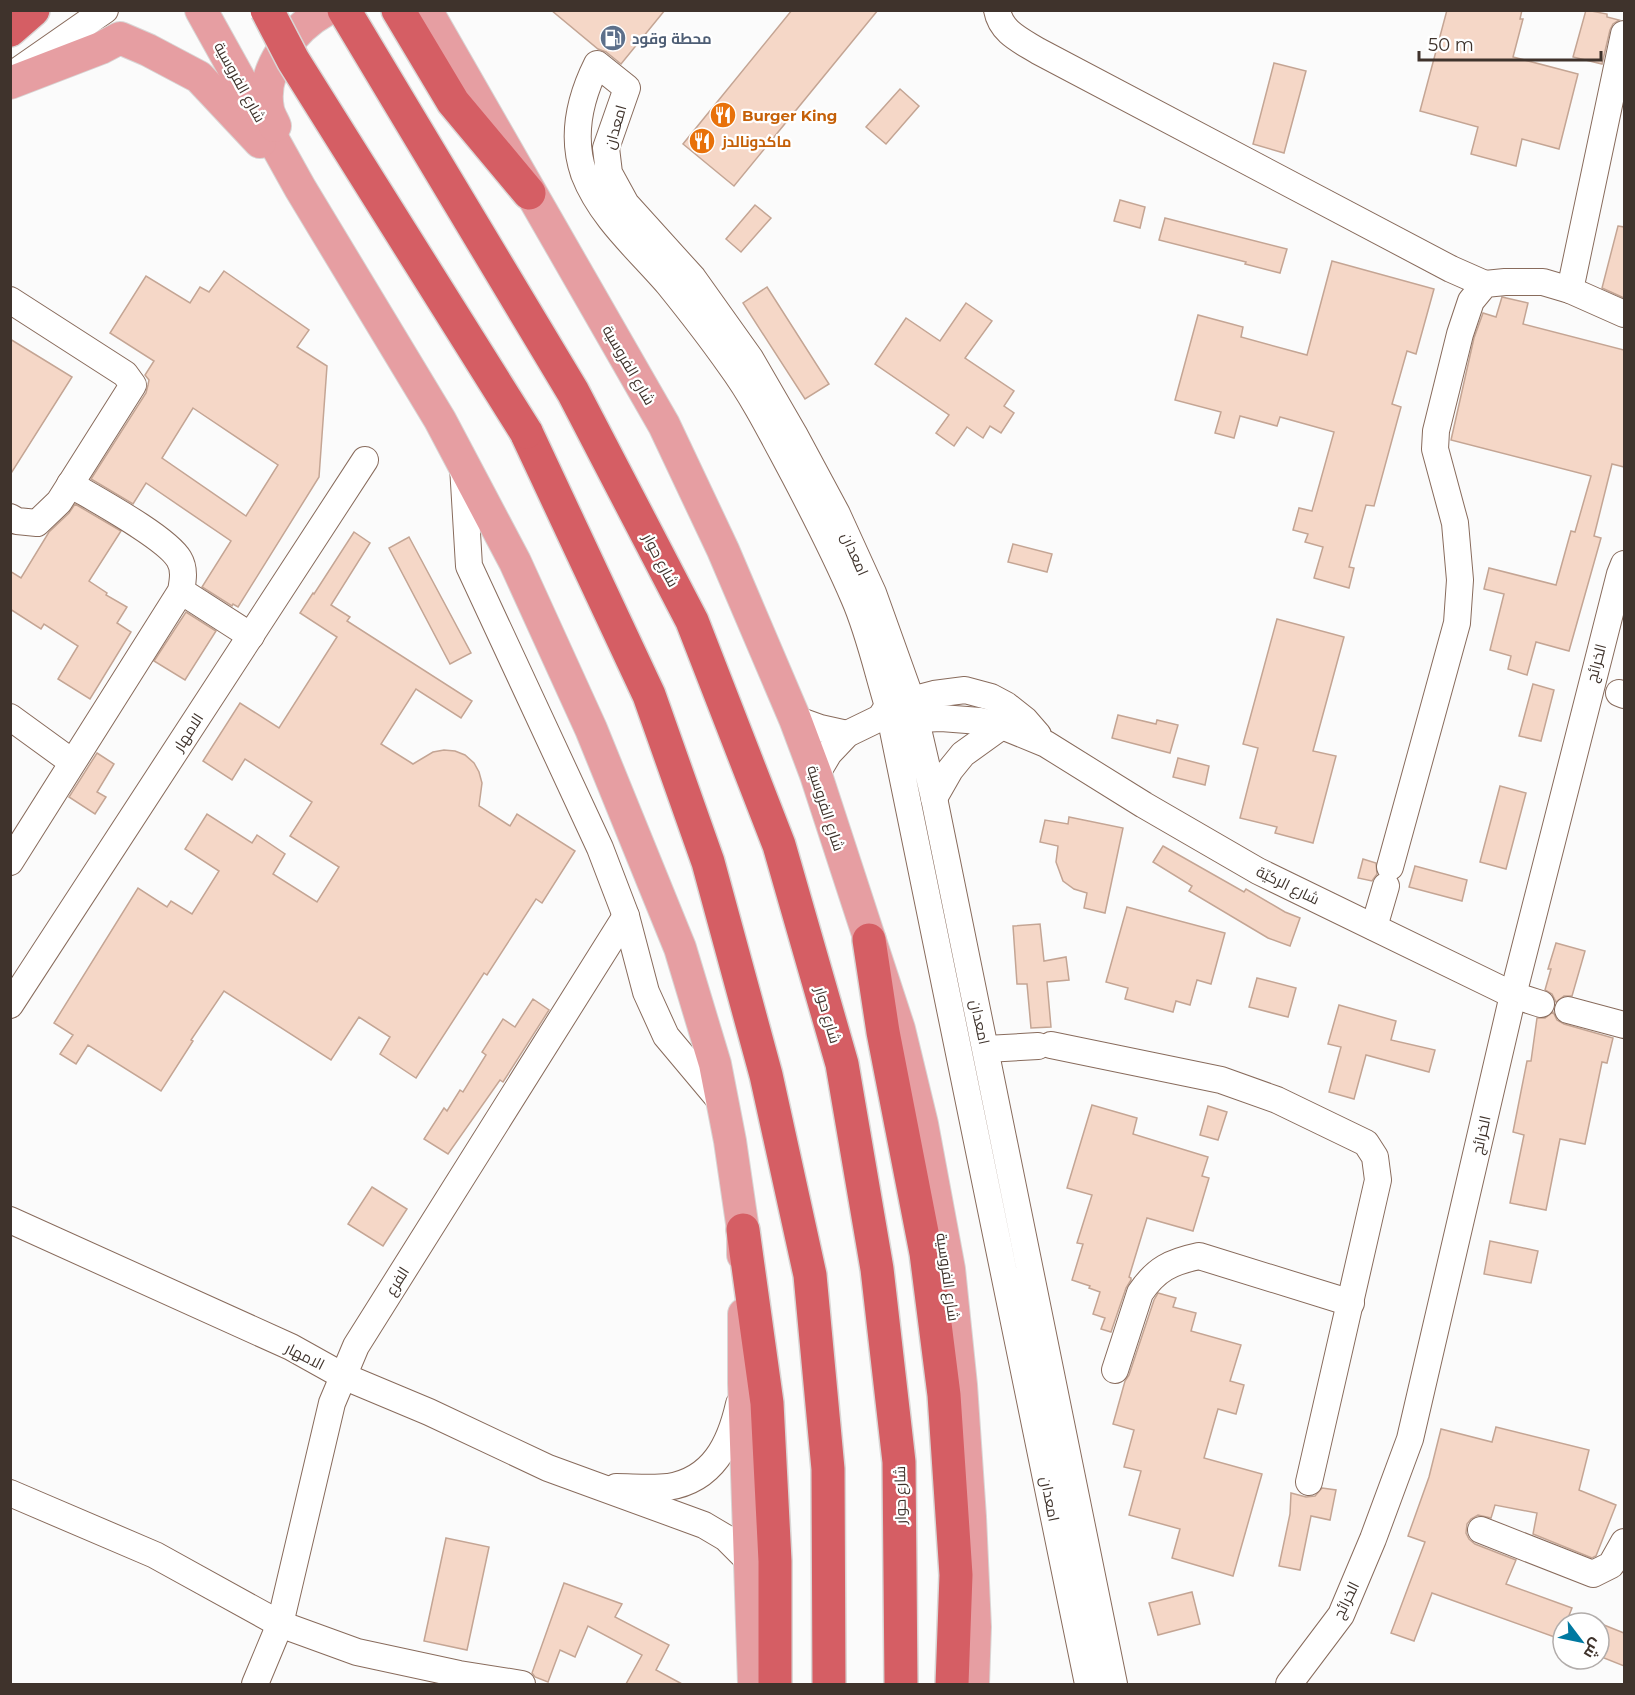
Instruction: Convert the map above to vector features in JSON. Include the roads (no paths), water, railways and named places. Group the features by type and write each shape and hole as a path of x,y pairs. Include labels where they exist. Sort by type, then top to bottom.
{"highway":[{"path":"10,28 33,10"},
{"path":"267,10 293,60 526,432 649,695 708,862 766,1075 810,1275 828,1469 829,1684"},
{"name":"شارع حوار","path":"344,10 573,392 692,621 779,845 842,1064 877,1269 899,1462 901,1684"},
{"path":"405,15 453,102 529,192"},
{"path":"869,940 887,1054 926,1253 944,1395 956,1575 952,1684"},
{"path":"743,1230 767,1403 774,1562 775,1684"}],"main road":[{"name":"شارع الفروسية","path":"201,10 300,188 440,420 515,562 591,729 680,948 715,1064 743,1230 744,1383 754,1684"},
{"path":"300,188 268,108 269,77 285,44 312,18 326,10"},
{"path":"10,83 101,48 120,38 199,77 237,116 300,188"},
{"name":"شارع الفروسية","path":"529,192 664,425 723,550 795,719 816,775 899,1029 922,1125 949,1269 961,1385 969,1506 975,1627 973,1684"}],"street":[{"path":"10,28 21,10"},
{"path":"10,76 105,10"},
{"path":"997,10 1001,24 1011,34 1038,51 1451,269 1485,284 1543,282 1570,290 1624,314"},
{"path":"1570,290 1624,34"},
{"name":"امعدان","path":"1088,1684 898,712 873,593 837,514 750,358 693,278 626,204 609,174 606,148 627,88 597,64 580,106 578,127 583,171 591,191 603,210 671,287 731,367 774,437 855,599 898,712 934,798 1113,1684"},
{"path":"1374,927 1457,622 1460,580 1455,524 1435,448 1436,431 1471,301 1485,284"},
{"path":"10,300 125,374 133,386 59,502 37,523 17,521 10,517"},
{"name":"الامهار","path":"10,1005 365,460"},
{"name":"شارع الفروسية","path":"463,463 469,566 600,848 626,916 646,992 666,1036 723,1104"},
{"path":"10,862 181,591 184,574 179,559 161,541 70,484"},
{"name":"الخرائج","path":"1289,1684 1341,1616 1373,1539 1410,1439 1513,995 1592,681 1624,564"},
{"path":"181,591 251,636"},
{"name":"شارع الركيّة","path":"816,775 829,753 847,734 898,712 965,690 991,697 1006,705 1025,720 1046,744"},
{"name":"شارع الركيّة","path":"898,712 959,718 1002,726 1046,744 1144,805 1258,871 1513,995 1541,1004"},
{"path":"10,717 72,762"},
{"path":"795,719 847,734"},
{"path":"934,798 950,770 963,754 1002,726"},
{"name":"الفرع","path":"255,1684 280,1624 332,1403 356,1346 626,916"},
{"path":"1568,1010 1624,1025"},
{"path":"986,1049 1044,1045 1221,1080 1277,1100 1366,1143 1375,1157 1378,1180 1309,1482"},
{"name":"الامهار","path":"10,1220 291,1347 343,1376 429,1412 548,1468 704,1525 726,1538 750,1562"},
{"path":"1115,1370 1140,1293 1170,1263 1183,1259 1199,1256 1351,1303"},
{"name":"الامهار","path":"600,1488 666,1487 685,1483 700,1476 717,1459 730,1436 744,1383"},
{"path":"10,1493 155,1555 280,1624 357,1652 459,1674 522,1684"},
{"path":"1481,1530 1593,1574 1611,1565 1624,1542"}],"place":[{"name":"محطة وقود","path":"613,38"},
{"name":"Burger King","path":"723,115"},
{"name":"ماكدونالدز","path":"702,141"}]}
